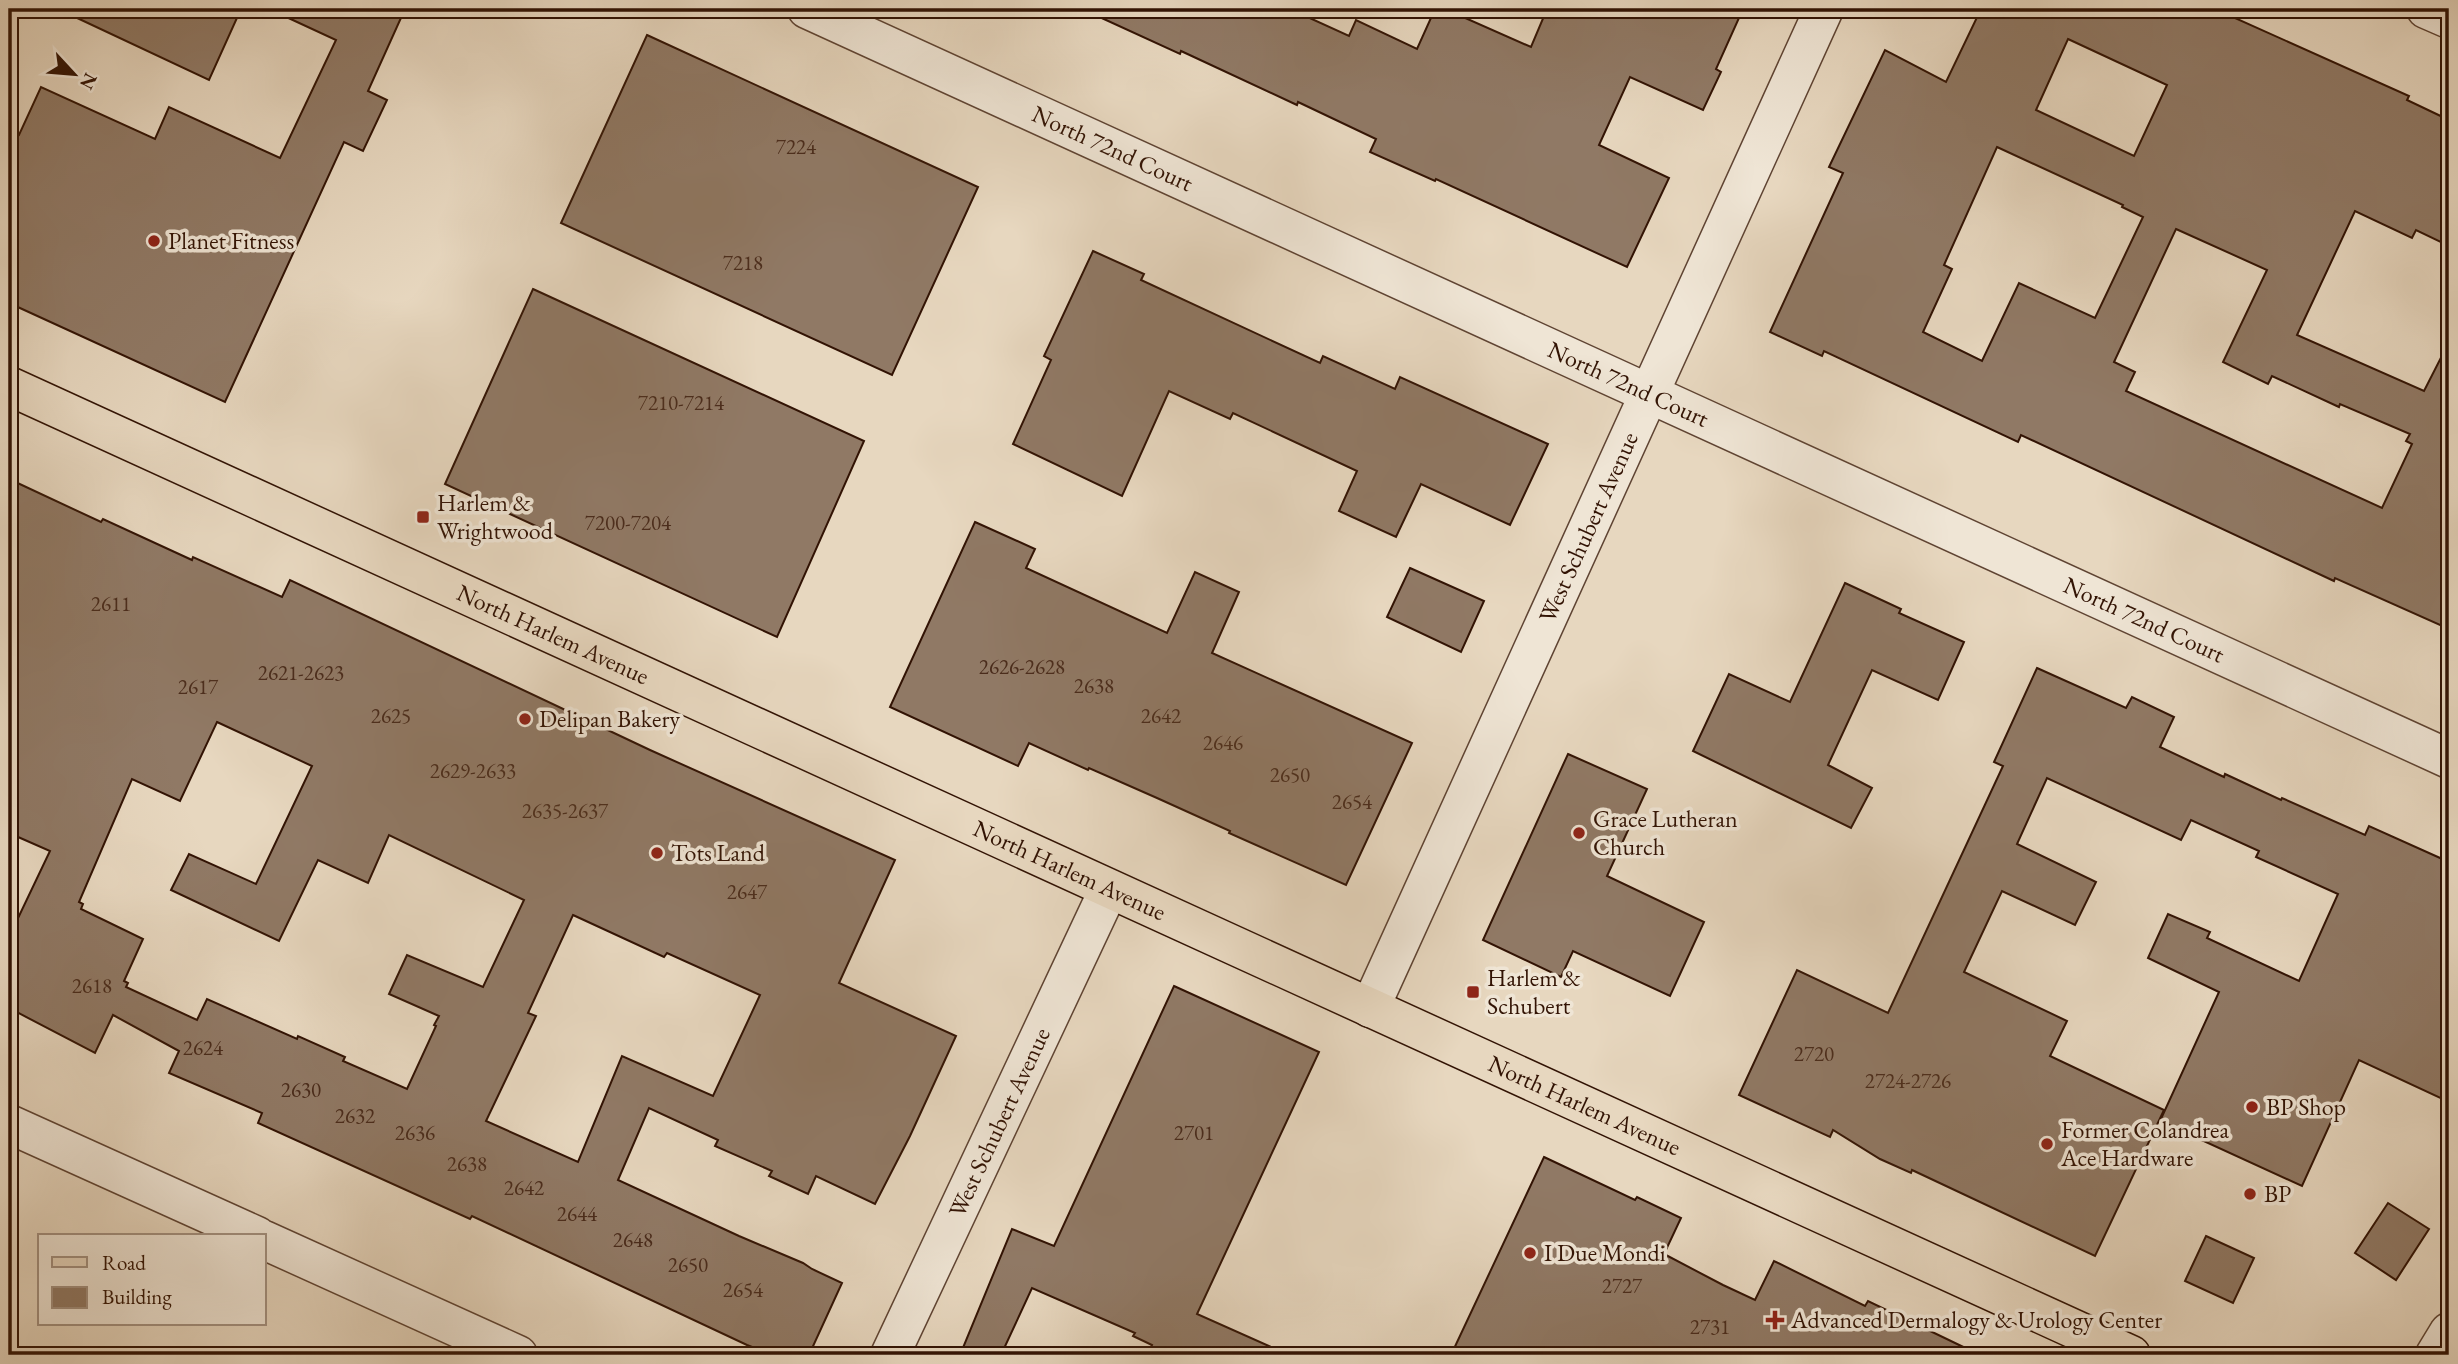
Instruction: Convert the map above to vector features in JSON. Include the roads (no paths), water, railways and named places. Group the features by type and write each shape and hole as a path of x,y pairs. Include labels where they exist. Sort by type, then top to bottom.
{"main road":[{"name":"North Harlem Avenue","path":"9,386 2131,1355"}],"street":[{"name":"North 72nd Court","path":"807,9 2449,759"},
{"name":"West Schubert Avenue","path":"1370,1008 1824,9"},
{"path":"2426,9 2449,19"},
{"name":"West Schubert Avenue","path":"890,1355 1110,889"},
{"path":"9,1124 253,1234"},
{"path":"266,1241 518,1355"},
{"path":"2435,1355 2449,1332"}],"place":[{"name":"Planet Fitness","path":"154,241"},
{"name":"Harlem & Wrightwood","path":"423,517"},
{"name":"Delipan Bakery","path":"525,719"},
{"name":"Grace Lutheran Church","path":"1579,833"},
{"name":"Tots Land","path":"657,853"},
{"name":"Harlem & Schubert","path":"1473,992"},
{"name":"BP Shop","path":"2252,1107"},
{"name":"Former Colandrea Ace Hardware","path":"2047,1144"},
{"name":"BP","path":"2250,1194"},
{"name":"I Due Mondi","path":"1530,1253"},
{"name":"Advanced Dermalogy & Urology Center","path":"1775,1320"}]}
